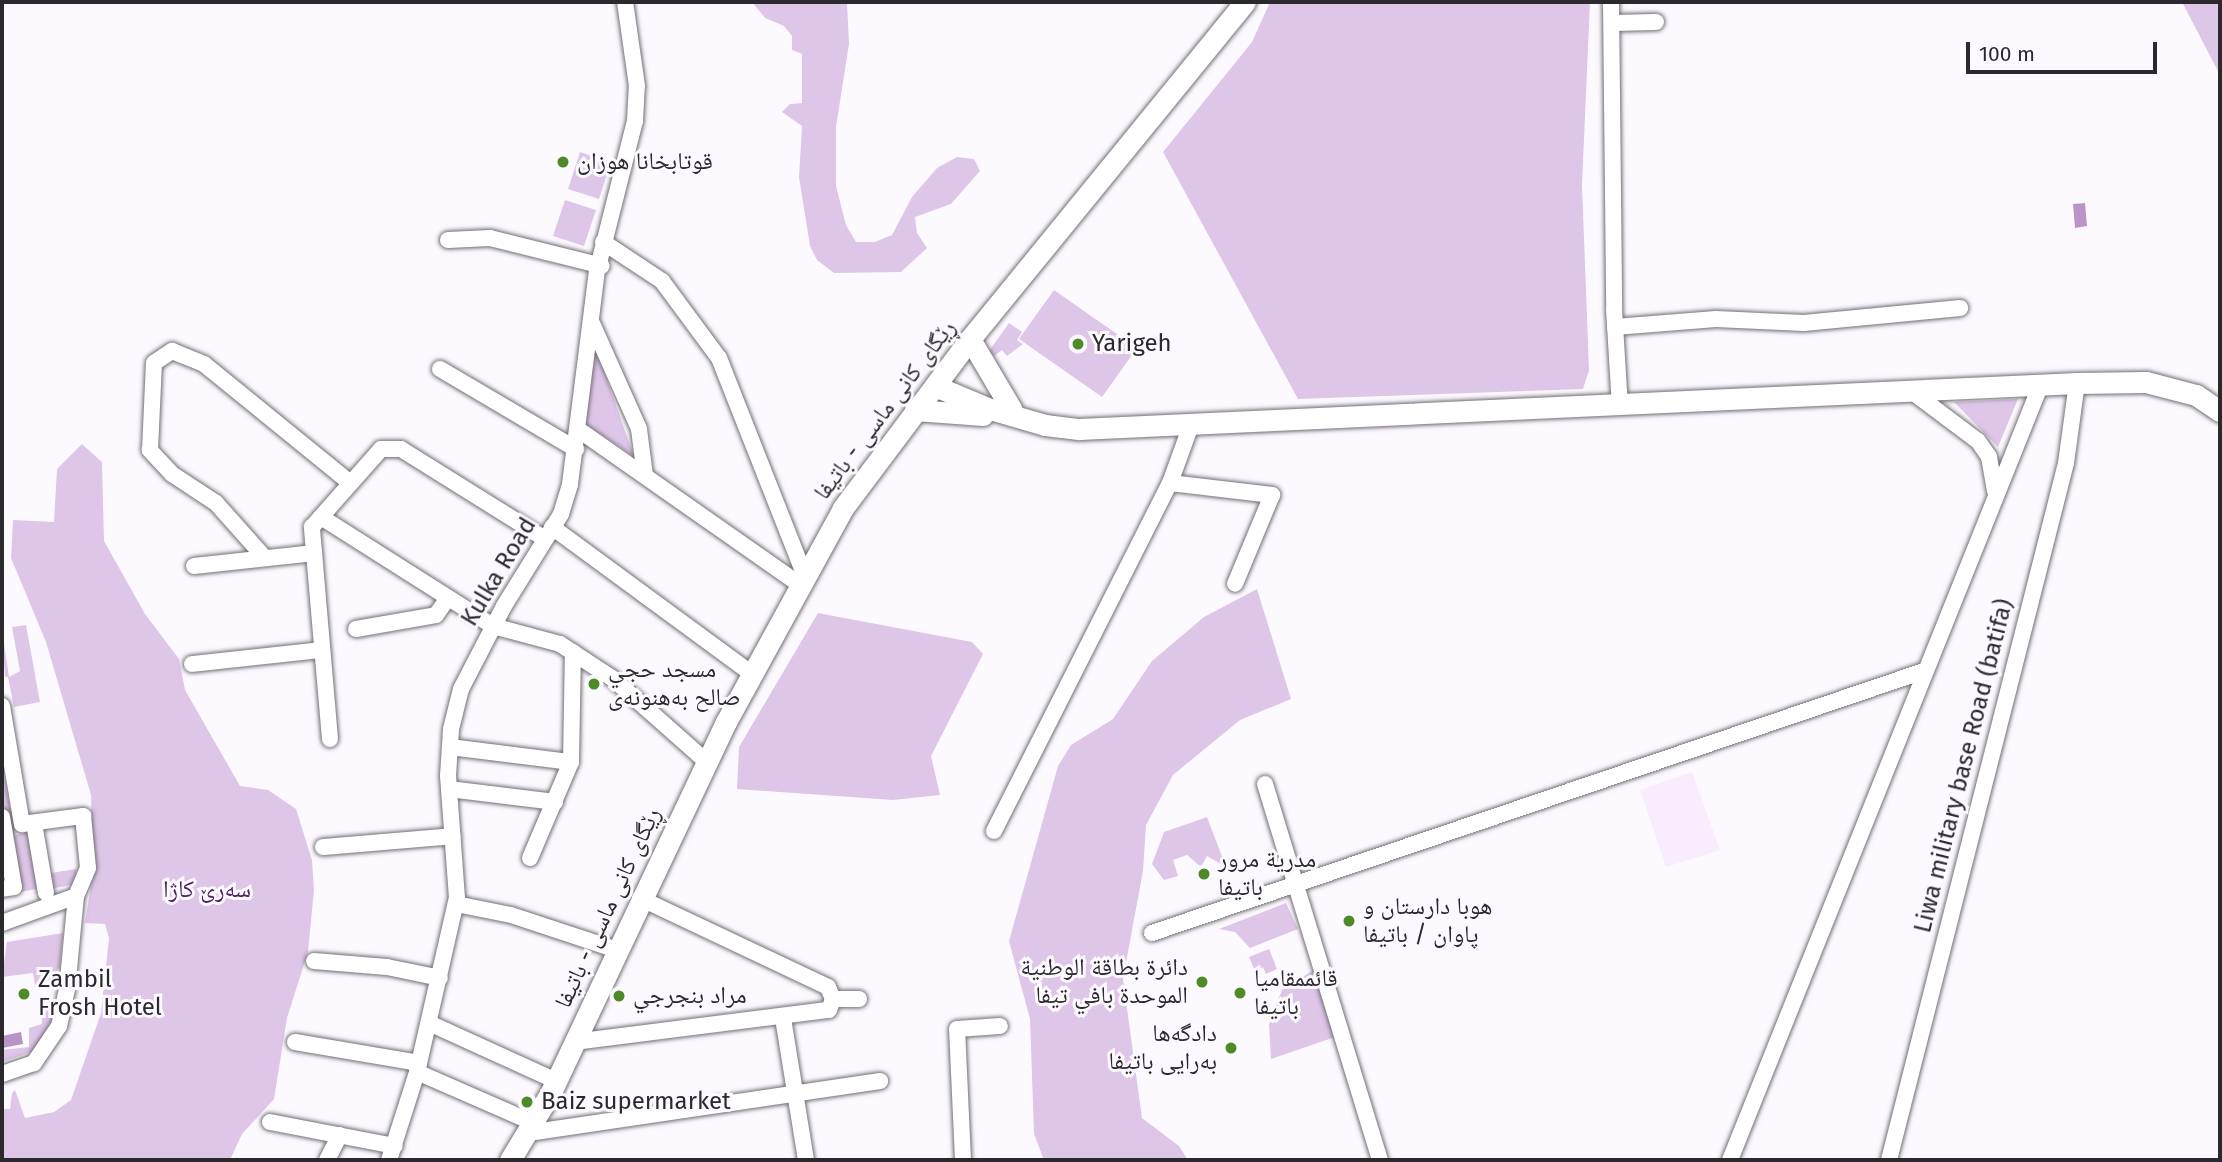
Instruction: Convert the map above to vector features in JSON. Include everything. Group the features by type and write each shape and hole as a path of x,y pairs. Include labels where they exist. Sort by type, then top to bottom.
{"main road":[{"name":"ڕێگای کانی ماسی - باتيفا","path":"510,1160 556,1081 640,898 751,673 865,472 1245,2"},
{"path":"970,340 1014,413"},
{"path":"939,380 1014,413 1079,429 1914,393 2077,383 2146,382 2196,395 2220,411"},
{"path":"915,410 1014,413"}],"street":[{"name":"Kulka Road","path":"392,1153 418,1068 456,904 449,789 450,747 461,689 492,626 549,533 570,484 603,242 635,121 637,86 625,2"},
{"path":"1611,2 1615,327 1620,406"},
{"path":"1612,23 1656,22"},
{"path":"448,240 490,239 600,266"},
{"path":"603,242 662,281 719,358 802,579"},
{"path":"1615,327 1716,319 1804,323 1961,308"},
{"path":"591,321 639,429 645,476"},
{"path":"265,558 216,503 172,474 150,450 154,363 172,351 204,364 349,482"},
{"path":"440,369 576,449"},
{"name":"Liwa military base Road (batifa)","path":"1889,1160 2066,463 2077,383"},
{"path":"1730,1160 1924,670 2041,384"},
{"path":"1914,393 1978,441 1992,466 1996,493"},
{"path":"994,831 1170,483 1191,425"},
{"path":"579,430 802,579"},
{"path":"330,739 312,527 349,482 381,449 391,446 549,533 751,673"},
{"path":"1170,483 1272,495 1235,584"},
{"path":"321,517 492,626 560,644 573,652 612,678 706,762"},
{"path":"194,566 314,553"},
{"path":"356,629 436,615 448,598"},
{"path":"192,664 321,650"},
{"path":"530,858 571,762 573,652"},
{"path":"1152,933 1924,670"},
{"path":"2,706 5,743 22,824 83,816 88,868 76,896 73,940 59,1026 44,1054 19,1071 2,1074"},
{"path":"450,747 571,762"},
{"path":"1265,785 1380,1160"},
{"path":"449,789 555,802"},
{"path":"2,817 4,844 14,887 2,888"},
{"path":"34,823 47,893"},
{"path":"323,847 453,836"},
{"path":"2,923 76,896"},
{"path":"574,1042 783,1018 829,1010 833,999 828,987 640,898"},
{"path":"456,904 511,915 617,950"},
{"path":"314,961 387,967 440,978"},
{"path":"833,999 859,999"},
{"path":"783,1018 793,1093 806,1160"},
{"path":"429,1023 556,1081"},
{"path":"963,1160 957,1028 1000,1026"},
{"path":"295,1042 418,1068 531,1128 880,1082"},
{"path":"270,1122 340,1135 392,1153"},
{"path":"327,1160 340,1135"}],"shaded area":[{"path":"2085,203 2087,226 2075,228 2073,204"},
{"path":"1692,772 1720,850 1666,867 1640,790"},
{"path":"21,1032 23,1044 2,1048 2,1036"}],"green space":[{"path":"752,2 847,2 849,44 836,127 836,186 846,225 856,242 875,242 892,235 912,197 937,168 957,157 974,159 980,171 951,204 915,217 917,233 927,248 901,272 834,273 817,260 810,246 799,177 802,126 782,112 790,104 802,103 802,54 792,50 792,36 784,26 765,18"},
{"path":"1270,2 1590,2 1582,185 1589,370 1583,389 1298,399 1163,152 1252,42"},
{"path":"2182,2 2220,2 2220,75"},
{"path":"580,152 611,162 599,199 568,189"},
{"path":"565,200 596,210 584,246 553,236"},
{"name":"Yarigeh","path":"1054,290 1137,348 1102,397 1019,339"},
{"path":"1009,323 1022,332 1017,340 1023,344 1007,356 1002,350 994,356 989,351"},
{"path":"593,341 634,456 585,424"},
{"path":"2018,399 1998,447 1954,402"},
{"name":"سەرێ کاژا","path":"82,444 102,462 104,541 145,614 179,659 185,690 240,786 268,790 296,809 312,860 314,890 308,952 287,1018 274,1099 242,1134 230,1160 2,1160 2,1109 10,1109 12,1093 15,1090 25,1118 54,1112 71,1100 101,1013 109,938 105,924 85,923 93,871 91,795 46,642 11,558 13,520 54,522 57,469"},
{"path":"1257,589 1291,699 1240,720 1173,775 1146,825 1143,871 1123,979 1142,1118 1179,1146 1188,1160 1044,1160 1034,1134 1030,1019 1009,941 1058,766 1071,745 1113,719 1152,661 1204,617"},
{"path":"818,613 972,642 983,654 931,756 940,795 893,800 737,789 739,747"},
{"path":"26,625 40,702 14,707 8,677 5,677 2,630 9,677 20,671 12,627"},
{"path":"2,766 15,835 32,832 42,888 20,892 2,794"},
{"path":"1207,817 1226,867 1207,856 1201,867 1187,855 1173,860 1178,876 1164,880 1152,864 1164,832"},
{"path":"76,869 78,884 48,889 45,874"},
{"path":"1286,903 1298,929 1250,948 1235,932 1219,929"},
{"path":"63,933 60,967 46,983 35,985 33,973 2,977 7,942"},
{"path":"1269,949 1277,969 1266,974 1263,967 1255,971 1249,957"},
{"path":"1315,969 1338,1036 1271,1059 1269,1024 1282,990"},
{"path":"55,1001 52,1021 37,1050 2,1062 2,1050 29,1047 29,1028 42,1024 41,1004"}],"place":[{"name":"قوتابخانا هوزان","path":"563,162"},
{"name":"Yarigeh","path":"1078,344"},
{"name":"مسجد حجي صالح بەھنونەی","path":"594,684"},
{"name":"مدرية مرور باتيفا","path":"1204,874"},
{"name":"هوبا دارستان و پاوان / باتيفا","path":"1349,921"},
{"name":"دائرة بطاقة الوطنية الموحدة بافي تيفا","path":"1202,982"},
{"name":"قائممقاميا باتيفا","path":"1240,993"},
{"name":"Zambil Frosh Hotel","path":"24,994"},
{"name":"مراد بنجرجي","path":"619,996"},
{"name":"دادگه‌ها به‌رايى باتيفا","path":"1231,1048"},
{"name":"Baiz supermarket","path":"527,1102"}]}
